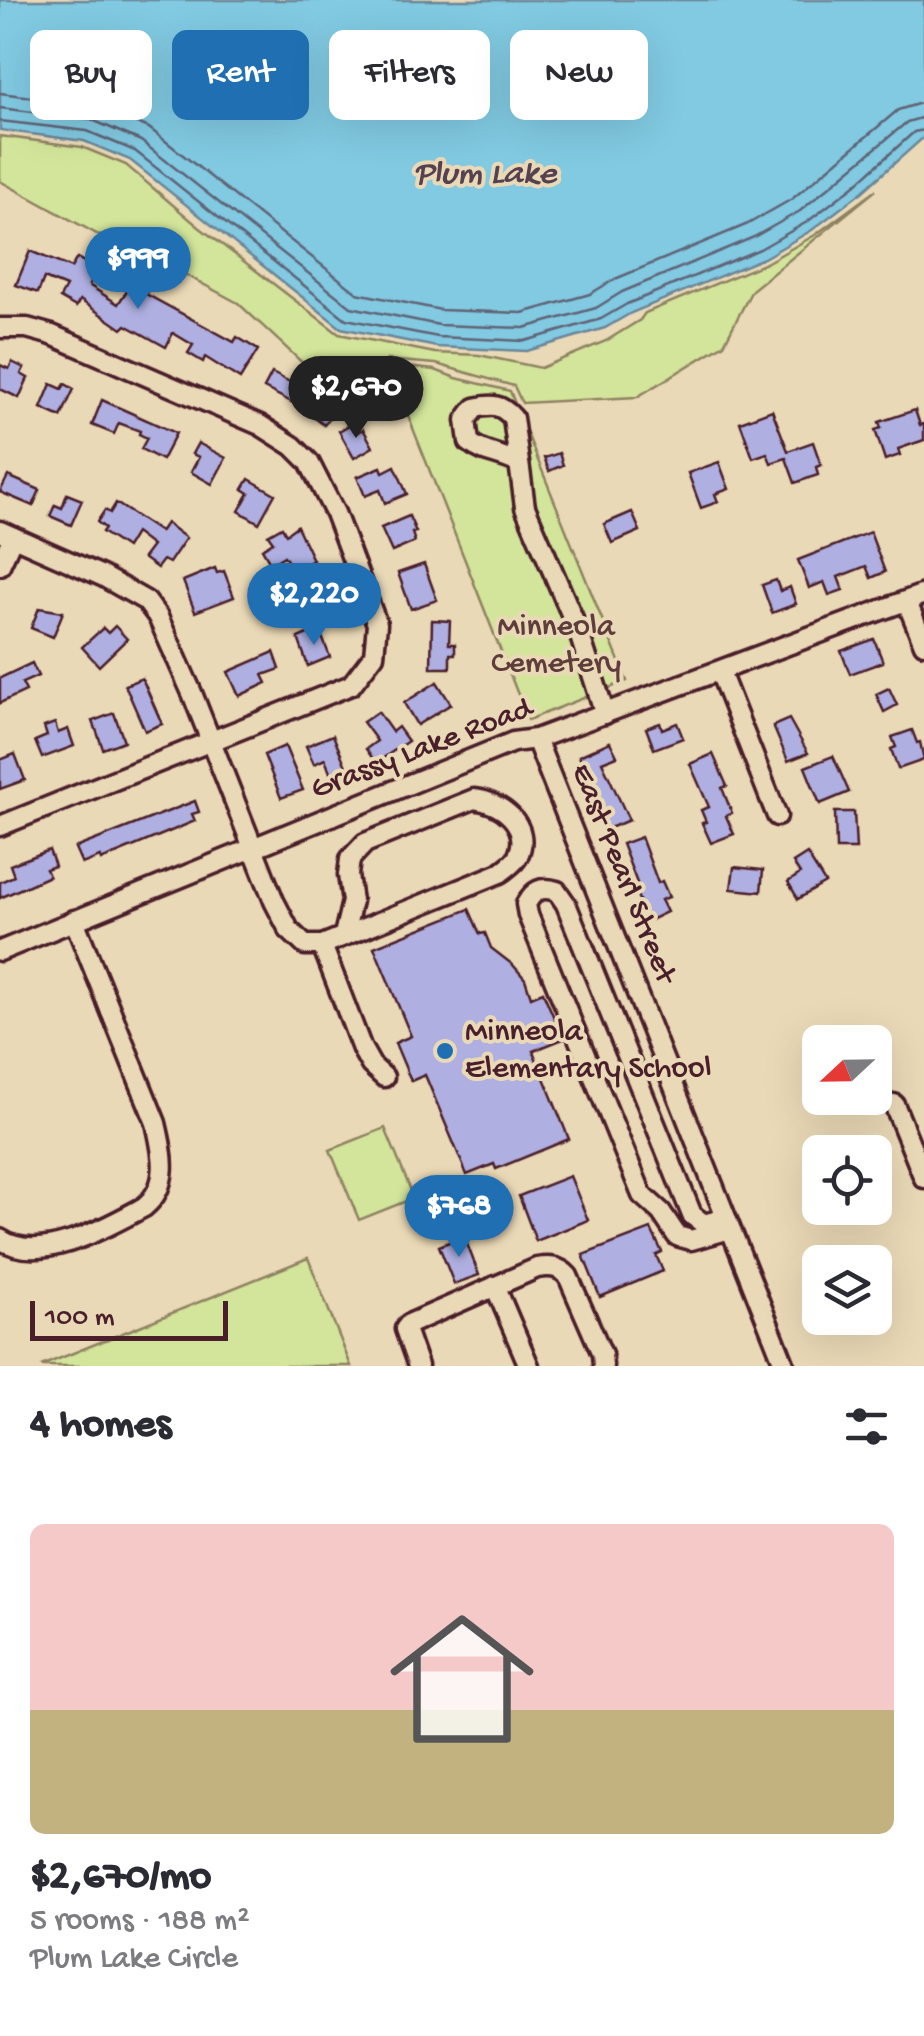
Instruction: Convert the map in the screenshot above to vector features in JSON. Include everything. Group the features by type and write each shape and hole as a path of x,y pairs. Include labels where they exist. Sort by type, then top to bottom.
{"street":[{"path":"0,328 27,328 52,335 260,424 293,446 318,475 376,614 377,640 374,654 351,685 0,826"},
{"path":"518,463 525,506 578,630 605,714"},
{"path":"0,565 6,534 146,600 158,616 288,930 305,944 322,944 500,873 517,859 521,840 505,808 491,801 474,800 365,843 350,859 352,901 344,935"},
{"path":"916,598 924,644"},
{"name":"Grassy Lake Road","path":"0,950 513,742 536,739 916,598"},
{"path":"720,672 777,816"},
{"name":"East Pearl Street","path":"536,739 784,1366"},
{"path":"545,888 557,891 566,904 692,1216 704,1224 728,1223 691,1240 677,1236 661,1212 642,1195 528,916 526,904 532,893 545,888"},
{"path":"352,901 394,916"},
{"path":"0,1240 18,1248 50,1248 144,1207 158,1192 162,1178 156,1123 74,920"},
{"path":"322,944 362,1049 384,1077"},
{"path":"894,1104 924,1178"},
{"path":"418,1366 405,1336 407,1326 537,1268 556,1267 564,1272 602,1354 603,1366"},
{"path":"495,1286 528,1366"}],"green space":[{"path":"0,136 82,147 126,165 199,227 339,334 541,368 606,341 645,313 766,263 815,235 876,190 752,290 724,344 637,397 522,403 514,386 436,364 387,360 382,364 384,373 309,369 238,303 169,266 106,239 0,181"},
{"name":"Minneola Cemetery","path":"388,365 435,370 510,391 627,681 528,720"},
{"path":"385,1128 414,1198 359,1220 330,1150"},
{"path":"308,1258 351,1366 41,1366"}],"water":[{"name":"Plum Lake","path":"0,0 924,0 924,137 862,192 812,230 764,258 631,313 605,328 527,351 437,347 341,328 130,160 84,141 0,130"}],"building":[{"path":"30,251 71,268 77,258 98,270 89,285 118,304 136,277 151,287 146,294 234,342 237,337 258,350 240,379 205,357 203,362 188,353 193,345 173,333 166,347 126,325 122,329 80,300 76,307 60,298 66,287 44,278 38,293 16,285"},
{"path":"12,362 24,368 21,374 28,378 19,398 0,389 0,365 9,369"},
{"path":"272,373 304,389 334,413 324,425 301,407 264,388"},
{"path":"51,384 74,389 61,417 41,408"},
{"path":"102,400 176,433 162,460 141,449 147,438 140,431 119,423 114,434 92,425"},
{"path":"772,410 788,451 813,442 821,465 816,467 818,475 795,483 786,458 771,463 767,453 753,458 740,422"},
{"path":"915,410 920,425 924,424 924,440 898,449 900,455 885,460 875,430 881,428 879,422"},
{"path":"351,424 356,433 363,429 373,447 354,458 339,431"},
{"path":"198,443 226,458 212,484 191,472 199,457 192,454"},
{"path":"559,453 563,465 549,471 544,458"},
{"path":"719,462 729,489 715,494 718,502 701,508 688,473"},
{"path":"395,466 407,494 385,503 380,490 365,496 357,477"},
{"path":"8,476 40,490 33,506 0,492"},
{"path":"249,479 275,494 259,523 239,511 249,493 243,489"},
{"path":"67,494 82,500 71,525 50,516 55,505 62,508"},
{"path":"116,503 160,532 166,523 186,538 169,563 163,560 157,568 143,558 152,546 135,533 126,548 102,532 105,528 97,522"},
{"path":"632,512 640,531 612,543 604,524"},
{"path":"409,516 416,532 412,533 415,542 392,552 381,528"},
{"path":"297,526 313,560 294,571 284,556 271,564 262,549 273,542 268,535 282,527 286,534"},
{"path":"870,532 885,572 871,578 866,566 838,577 843,590 829,595 824,582 809,588 798,560"},
{"path":"424,564 437,600 411,609 398,573"},
{"path":"215,568 217,573 224,571 234,597 195,612 183,581"},
{"path":"321,579 329,601 292,615 284,593"},
{"path":"776,580 780,591 790,587 796,604 772,613 762,585"},
{"path":"39,608 63,612 53,637 31,628"},
{"path":"432,620 450,621 449,644 455,644 455,654 450,654 450,668 431,668"},
{"path":"115,626 127,639 99,666 82,647 103,628 108,633"},
{"path":"319,629 330,657 308,666 298,638"},
{"path":"874,639 883,662 850,674 841,651"},
{"path":"274,652 280,669 263,675 267,683 239,696 228,672"},
{"path":"32,663 38,676 22,683 26,691 0,703 0,678"},
{"path":"142,678 162,724 145,731 125,685"},
{"path":"437,682 451,704 417,725 404,703"},
{"path":"889,688 897,705 884,712 876,694"},
{"path":"378,712 392,732 398,727 408,741 376,763 366,749 377,741 363,722"},
{"path":"114,713 124,741 103,749 93,721"},
{"path":"789,719 808,753 788,761 773,726"},
{"path":"55,723 58,733 68,729 74,746 42,758 35,741 47,736 44,727"},
{"path":"660,723 662,729 677,723 683,738 654,749 646,728"},
{"path":"912,730 924,760 898,769 891,749 896,747 892,737"},
{"path":"333,735 348,771 332,778 325,759 314,764 306,746"},
{"path":"610,742 617,756 602,762 629,820 605,830 594,802 598,800 578,765 582,763 579,756"},
{"path":"285,746 303,790 281,798 264,755"},
{"path":"15,754 25,780 0,789 0,760"},
{"path":"713,754 727,786 722,788 732,813 726,816 734,834 711,843 701,810 709,807 690,764"},
{"path":"833,756 849,792 820,804 805,767"},
{"path":"195,801 199,812 192,814 195,821 101,860 100,857 82,864 75,848"},
{"path":"835,812 854,812 856,849 836,849"},
{"path":"641,837 658,883 662,881 669,897 661,900 667,912 648,921 622,844"},
{"path":"49,850 55,866 46,869 49,876 0,898 0,882 14,876 10,865"},
{"path":"807,854 825,883 798,899 788,882 800,874 793,863"},
{"path":"734,867 763,870 761,892 731,889"},
{"path":"469,909 491,948 525,979 531,997 543,992 563,1039 533,1051 569,1139 496,1169 494,1164 467,1175 425,1075 411,1081 395,1043 411,1036 374,947"},
{"path":"570,1176 588,1220 536,1241 519,1196"},
{"path":"651,1229 662,1252 656,1255 663,1271 600,1297 583,1255"},
{"path":"464,1236 479,1275 454,1284 439,1246"}],"place":[{"name":"Minneola Elementary School","path":"445,1051"}]}
